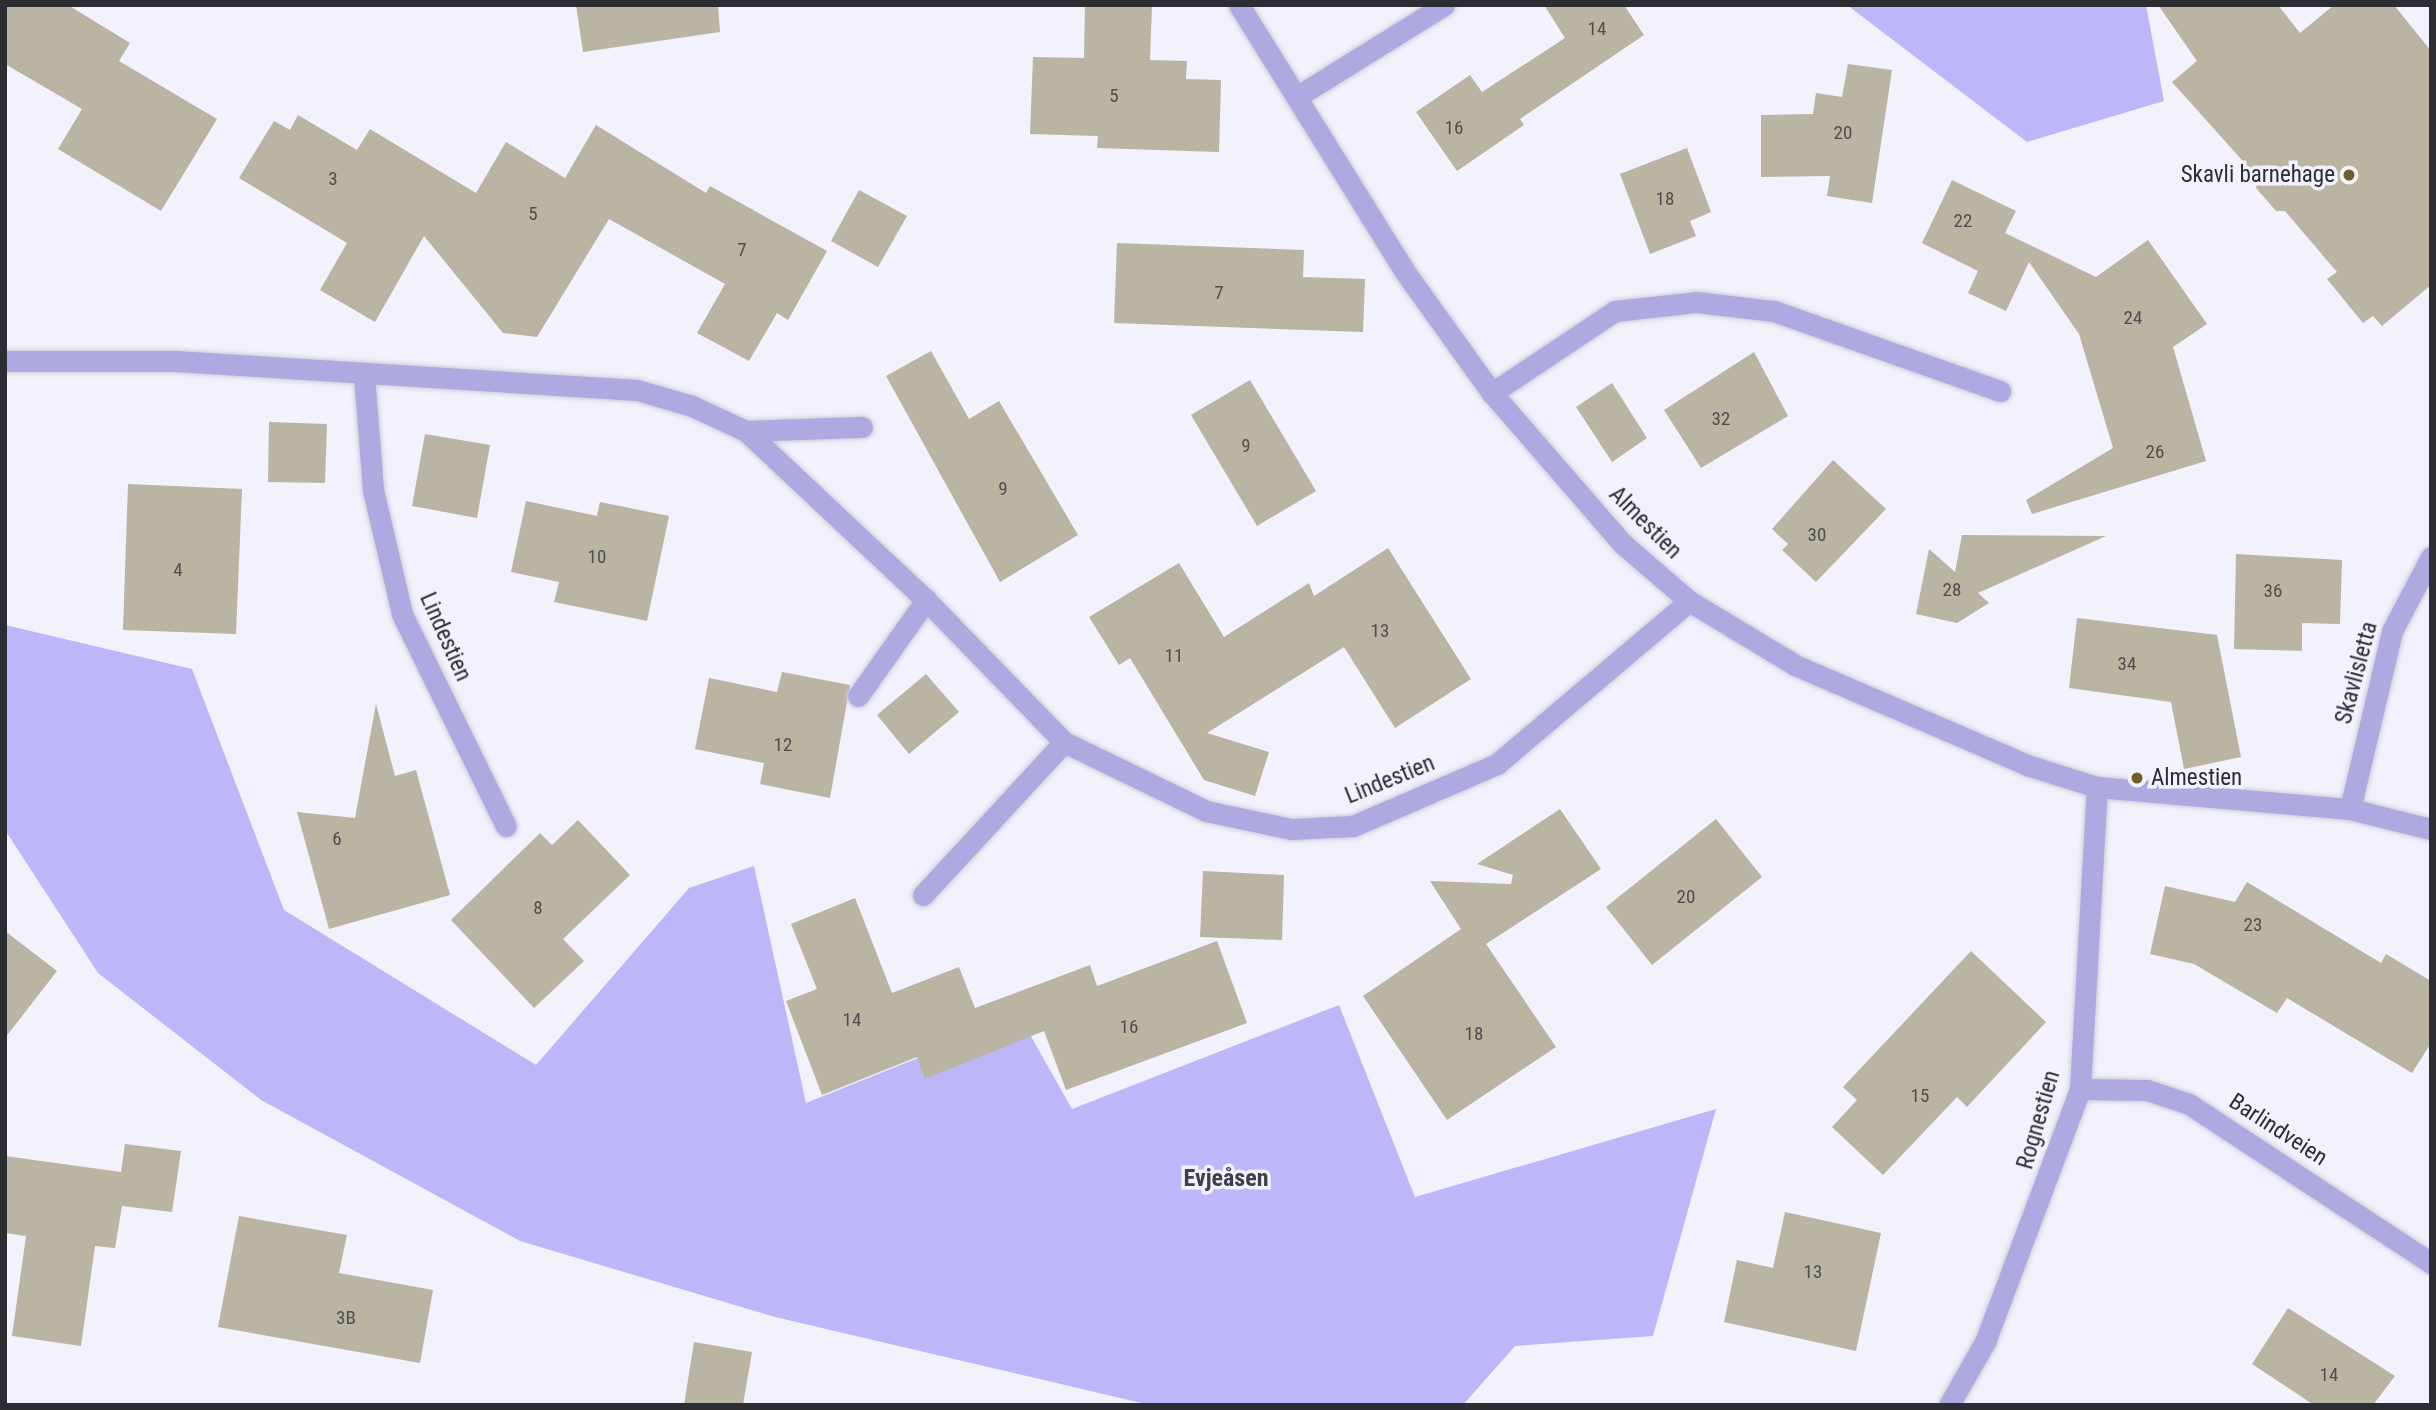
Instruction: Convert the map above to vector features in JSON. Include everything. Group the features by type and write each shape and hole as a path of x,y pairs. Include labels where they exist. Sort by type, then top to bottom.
{"street":[{"name":"Almestien","path":"1239,5 1405,272 1492,393 1623,544 1689,601 1795,665 2030,766 2097,786 2350,809 2431,829"},
{"path":"1298,96 1444,5"},
{"path":"1492,393 1615,311 1696,302 1774,311 2000,391"},
{"name":"Lindestien","path":"5,361 176,361 364,375 637,390 746,431 926,600 1064,742 1206,811 1291,829 1353,826 1497,764 1689,601"},
{"name":"Lindestien","path":"364,375 373,490 402,614 506,826"},
{"name":"Lindestien","path":"746,431 862,427"},
{"name":"Skavlisletta","path":"2350,809 2392,631 2431,557"},
{"path":"858,696 926,600"},
{"path":"923,895 1064,742"},
{"name":"Rognestien","path":"1949,1405 1985,1342 2080,1090 2097,786"},
{"name":"Barlindveien","path":"2080,1090 2147,1090 2189,1104 2431,1263"}],"shaded area":[{"path":"1847,5 2146,5 2164,101 2027,142"},
{"path":"5,625 192,669 284,910 536,1065 689,888 754,866 806,1103 1020,1017 1072,1109 1339,1005 1415,1197 1716,1109 1653,1336 1515,1346 1463,1405 1150,1405 775,1317 520,1241 261,1100 98,973 5,830"}],"building":[{"path":"5,5 68,5 130,43 119,61 217,119 161,211 58,149 82,109 5,64"},
{"path":"576,5 718,5 720,32 583,52"},
{"path":"1085,5 1152,5 1150,60 1187,61 1186,79 1221,80 1219,152 1097,148 1098,136 1030,134 1033,57 1084,58"},
{"path":"1544,5 1624,5 1644,35 1520,119 1524,125 1457,171 1416,112 1470,75 1482,92 1565,38"},
{"path":"2158,5 2278,5 2300,33 2334,5 2394,5 2431,51 2431,285 2382,326 2373,316 2363,323 2327,279 2337,272 2285,211 2276,211 2256,188 2258,178 2172,82 2197,61"},
{"path":"1848,64 1892,70 1872,203 1827,196 1830,176 1761,177 1761,115 1813,114 1816,93 1842,97"},
{"path":"298,115 357,150 370,129 476,193 506,142 565,178 596,125 706,193 710,186 827,251 788,320 777,313 749,361 697,333 725,284 609,219 537,337 503,333 424,236 375,322 320,290 347,243 239,178 274,121 290,130"},
{"path":"1687,148 1711,212 1690,221 1696,236 1650,254 1620,174"},
{"path":"1952,180 2016,211 2005,233 2096,277 2148,240 2207,324 2173,347 2206,461 2032,514 2026,500 2113,448 2079,334 2029,262 2006,311 1968,293 1978,271 1922,243"},
{"path":"859,190 907,216 878,267 831,241"},
{"path":"1117,243 1304,250 1303,277 1365,279 1363,332 1114,323"},
{"path":"931,351 969,419 999,401 1078,535 1000,582 886,376"},
{"path":"1754,352 1788,416 1701,468 1664,410"},
{"path":"1250,380 1316,491 1257,526 1191,415"},
{"path":"1612,383 1647,438 1612,462 1576,407"},
{"path":"269,422 327,424 325,483 268,482"},
{"path":"425,434 490,445 477,518 412,506"},
{"path":"1833,460 1886,509 1816,582 1782,550 1788,544 1772,529"},
{"path":"128,484 242,489 236,634 123,630"},
{"path":"526,501 597,516 600,502 669,516 647,621 554,602 559,582 511,572"},
{"path":"1962,535 2106,536 1978,593 1989,603 1957,623 1916,614 1929,549 1955,572"},
{"path":"1388,548 1471,679 1395,728 1344,647 1207,733 1269,752 1255,796 1204,780 1130,658 1119,665 1089,617 1179,563 1224,637 1309,583 1314,596"},
{"path":"2236,554 2342,560 2340,624 2302,623 2302,651 2234,649"},
{"path":"2077,618 2217,635 2241,757 2184,769 2171,702 2069,688"},
{"path":"782,672 850,685 830,798 760,784 764,763 695,749 709,678 777,692"},
{"path":"926,674 959,712 909,754 877,715"},
{"path":"376,704 395,776 416,770 450,895 329,929 297,812 355,818"},
{"path":"1560,809 1601,869 1486,944 1556,1047 1447,1120 1363,996 1461,929 1430,881 1511,884 1513,875 1477,864"},
{"path":"1716,819 1762,877 1652,965 1606,907"},
{"path":"578,820 630,875 563,939 584,961 534,1008 451,920 540,833 552,845"},
{"path":"1203,871 1284,875 1282,940 1200,937"},
{"path":"2247,882 2381,963 2386,954 2431,981 2431,1043 2412,1073 2287,998 2277,1013 2194,964 2150,954 2165,886 2235,902"},
{"path":"855,898 892,993 959,967 975,1008 1090,965 1097,986 1217,941 1247,1023 1066,1090 1044,1031 925,1079 917,1057 822,1095 786,1001 817,989 791,924"},
{"path":"5,931 57,971 5,1038"},
{"path":"1971,951 2046,1022 1967,1107 1957,1097 1883,1175 1832,1127 1857,1100 1843,1087"},
{"path":"125,1144 181,1151 172,1212 122,1206 115,1248 95,1246 81,1346 12,1336 26,1236 5,1233 5,1156 121,1172"},
{"path":"1785,1212 1881,1233 1856,1351 1724,1322 1737,1260 1773,1268"},
{"path":"239,1216 347,1235 339,1273 433,1290 420,1363 218,1327"},
{"path":"2288,1308 2395,1376 2373,1405 2314,1405 2252,1364"},
{"path":"694,1342 752,1352 743,1405 684,1405"}],"place":[{"name":"Skavli barnehage","path":"2349,175"},
{"name":"Almestien","path":"2137,778"}],"district":[{"name":"Evjeåsen","path":"1226,1179"}]}
